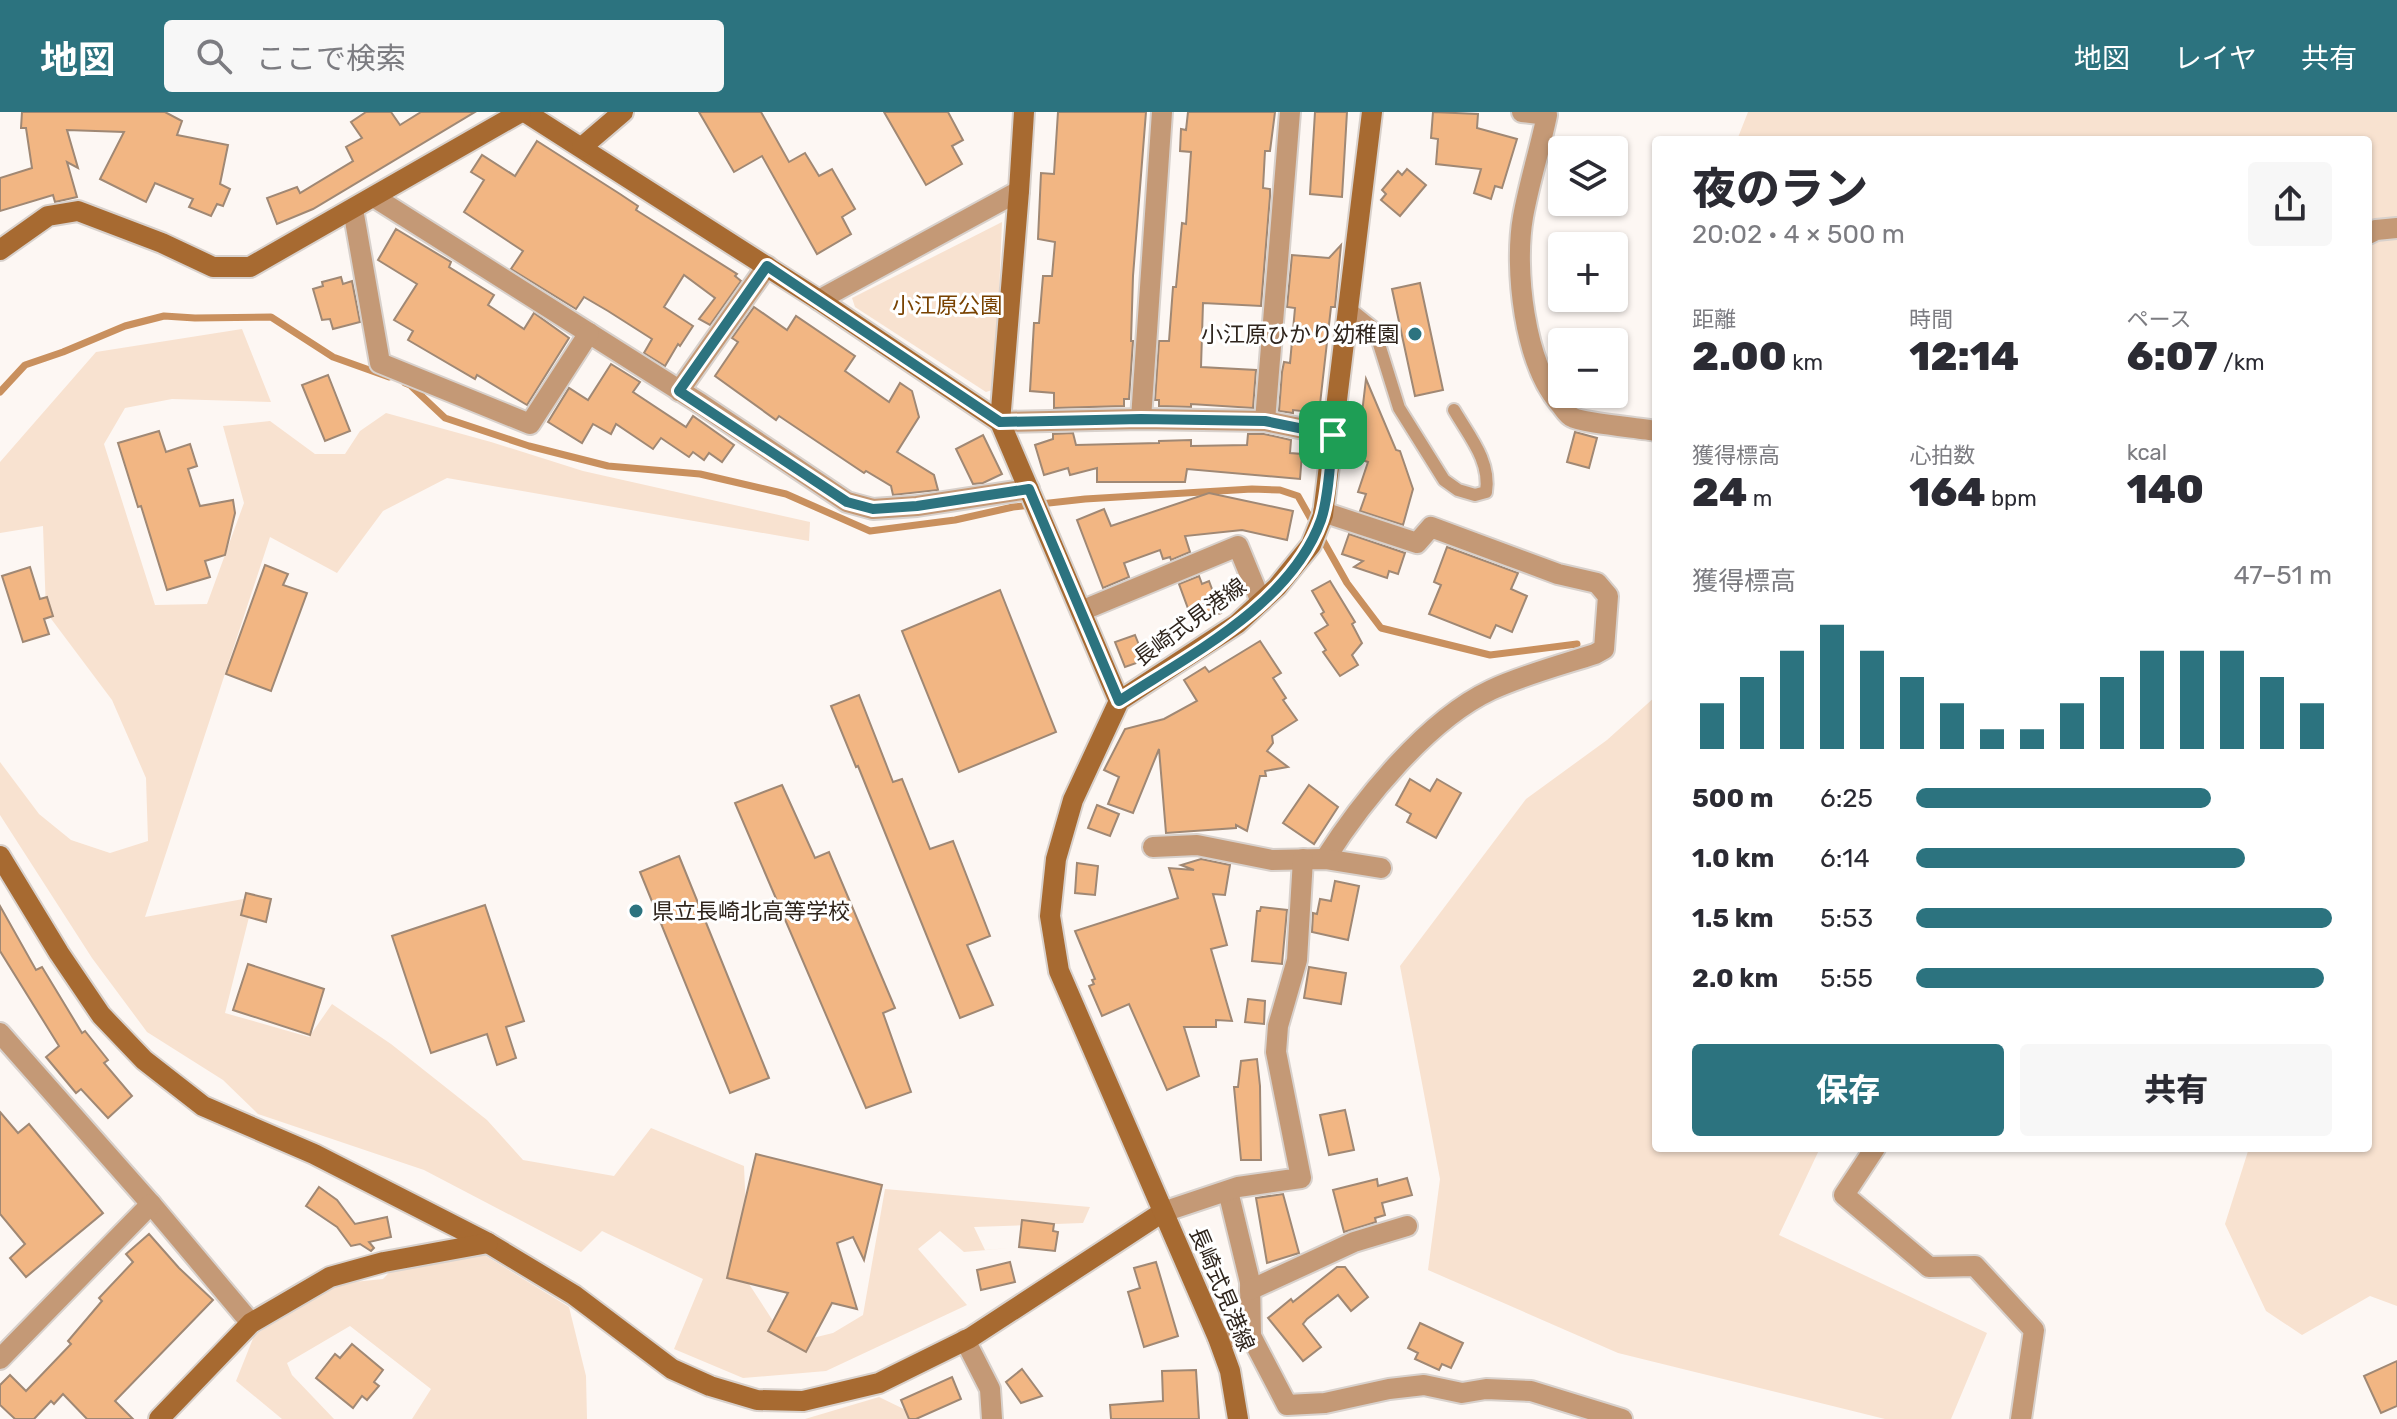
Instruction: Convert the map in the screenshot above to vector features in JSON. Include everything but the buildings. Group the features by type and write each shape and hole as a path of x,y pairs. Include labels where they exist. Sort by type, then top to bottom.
{"street":[{"path":"0,250 48,216 78,211 162,243 213,267 250,267 523,112 767,266 1000,422 1141,419 1265,421 1333,435"},
{"path":"582,147 623,112"},
{"path":"1024,112 1000,422 1119,701"},
{"path":"1141,419 1162,112"},
{"path":"1265,421 1290,112"},
{"name":"長崎式見港線","path":"1238,1419 1230,1371 1218,1338 1059,971 1050,916 1056,859 1073,800 1119,701 1237,624 1286,577 1311,545 1323,514 1372,112"},
{"path":"1522,112 1547,115 1523,217 1519,258 1524,306 1534,357 1542,378 1572,418 1652,430"},
{"path":"819,300 1019,191"},
{"path":"374,197 847,502 873,509 917,506 1029,489"},
{"path":"353,209 380,363 530,424 589,333"},
{"path":"2372,232 2397,228"},
{"path":"679,391 767,266"},
{"path":"1323,514 1417,543 1431,527 1558,574 1597,583 1605,589 1609,604 1604,649 1490,690 1441,722 1376,789 1349,821 1325,859"},
{"path":"1081,611 1238,546 1261,602"},
{"path":"1153,847 1197,845 1272,860 1325,859 1381,868"},
{"path":"0,856 101,1015 144,1060 203,1106 314,1154 488,1243 574,1295 672,1369 710,1386 757,1400 803,1401 879,1383 965,1340 1163,1212 1228,1191 1301,1178 1276,1052 1278,1026 1297,960 1303,859"},
{"path":"0,1033 251,1323"},
{"path":"1872,1152 1844,1195 1929,1267 1975,1266 2034,1330 2021,1419"},
{"path":"1228,1191 1250,1290 1251,1336 1287,1405 1325,1403 1424,1385 1462,1393 1486,1389 1531,1391 1622,1419"},
{"path":"0,1359 151,1204"},
{"path":"1250,1290 1354,1242 1407,1226"},
{"path":"159,1419 251,1323 330,1277 384,1262 488,1243"},
{"path":"1218,1338 1251,1336"},
{"path":"965,1340 990,1389 992,1419"}],"lane":[{"path":"1348,307 1374,328 1399,408 1444,480 1458,490 1475,495 1486,492 1488,477 1483,459 1454,410"}],"green space":[{"path":"1748,112 2397,112 2397,1306 2370,1296 2302,1335 2266,1311 2225,1224 2248,1152 2372,1152 2372,136 1739,136"},
{"name":"小江原公園","path":"1002,222 995,389 986,392 855,307 852,298"},
{"path":"242,329 271,402 172,399 125,408 104,444 155,605 207,604 244,503 223,426 270,421 315,454 345,454 360,431 386,413 583,471 810,522 809,541 447,478 383,511 337,573 270,537 145,917 254,897 225,1013 309,1037 332,1004 391,1044 487,1120 523,1160 614,1176 651,1128 744,1166 749,1284 788,1344 833,1333 863,1315 885,1189 1090,1207 1083,1223 974,1227 985,1250 1010,1248 964,1252 940,1231 918,1249 967,1305 826,1371 743,1378 674,1349 703,1279 602,1231 581,1252 424,1170 258,1114 223,1080 147,1032 92,958 0,815 0,762 39,814 71,840 110,853 148,841 146,778 112,700 46,612 43,526 0,533 0,462 96,352"},
{"path":"1652,700 1652,1152 1818,1152 1779,1235 1987,1333 1951,1419 1885,1419 1618,1353 1428,1270 1440,1179 1400,966 1526,799 1607,740"},
{"path":"468,1245 569,1307 586,1376 587,1419 412,1419 431,1389 350,1326 287,1363 292,1375 334,1419 282,1419 236,1381 254,1336 324,1285 383,1279 405,1256"},
{"path":"879,1397 919,1419 805,1419"}],"waterway":[{"path":"0,392 25,365 125,326 164,316 271,317 333,357 389,377"},
{"path":"405,383 445,418 529,446 608,466 700,474 786,494 870,531 955,520 1013,507 1085,499 1280,490 1298,496 1347,583 1381,628 1490,655 1577,644"}],"place":[{"name":"小江原ひかり幼稚園","path":"1415,334"},
{"name":"県立長崎北高等学校","path":"636,911"}],"route":[{"path":"767,266 1000,422 1141,419 1265,421 1333,435 1323,515 1311,545 1295,568 1237,624 1119,701 1029,489 917,506 873,509 847,502 679,391 767,266"}]}
